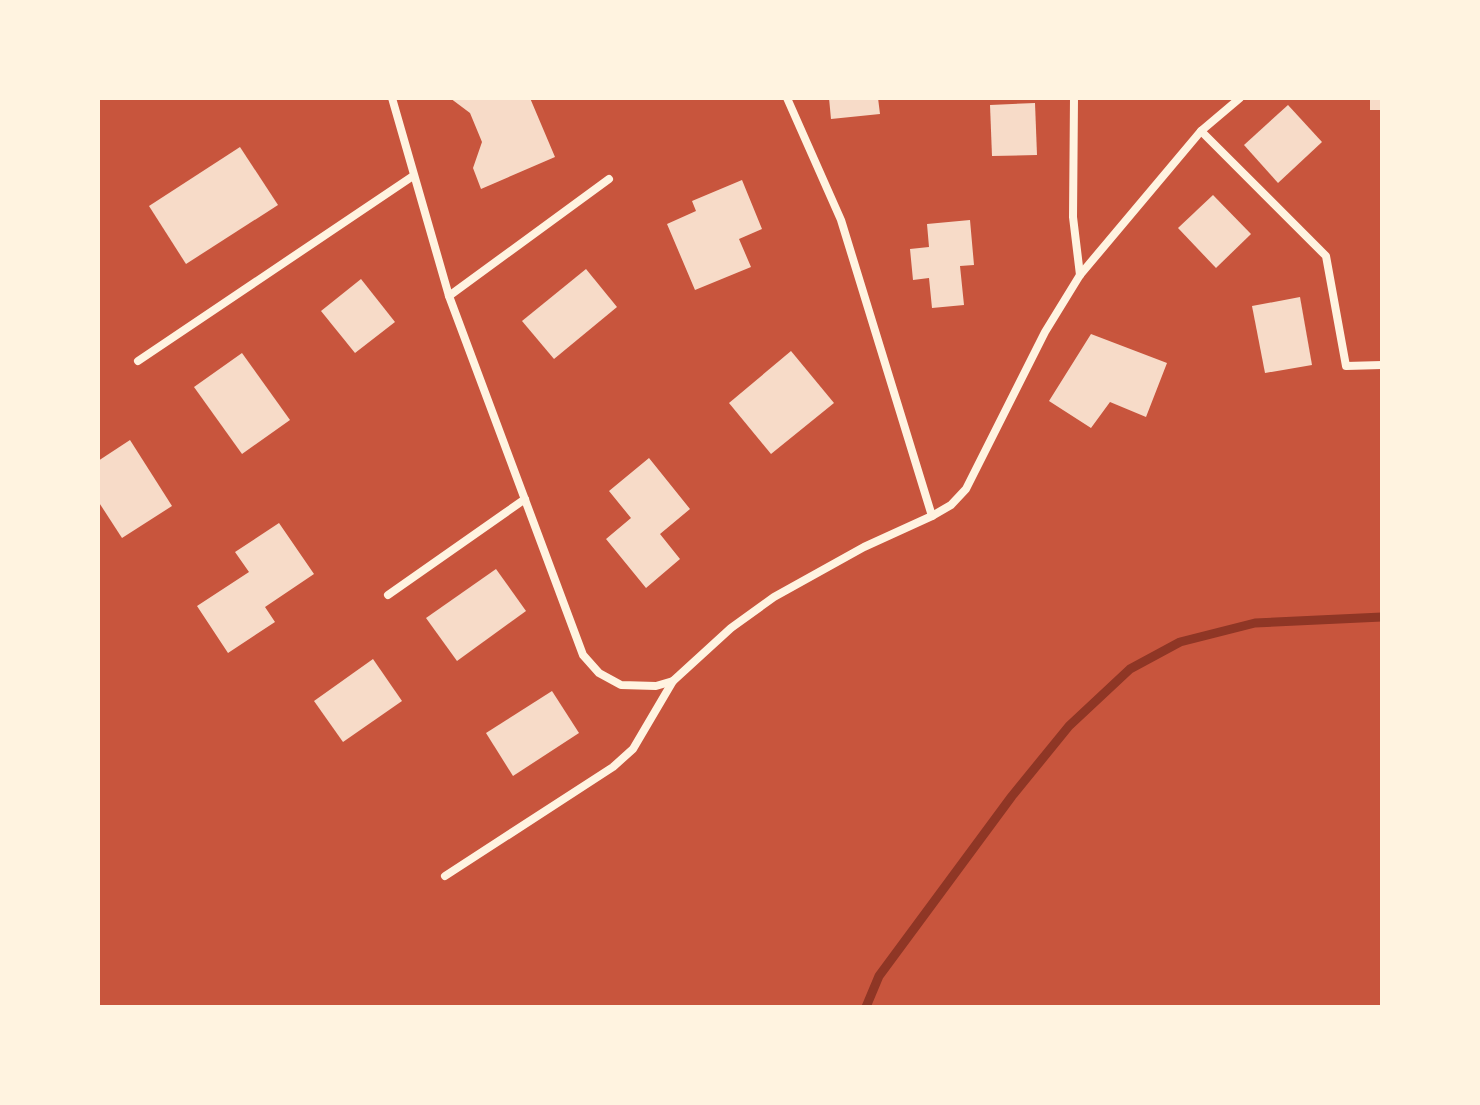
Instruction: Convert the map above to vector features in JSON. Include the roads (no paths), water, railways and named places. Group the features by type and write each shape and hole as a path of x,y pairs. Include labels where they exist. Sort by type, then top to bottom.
{"street":[{"path":"392,98 449,296 583,655 599,673 621,685 656,686 673,681"},
{"path":"787,98 841,220 932,516"},
{"path":"1074,98 1073,217 1080,275"},
{"path":"445,876 613,767 633,749 673,681 731,628 774,597 864,547 951,505 966,489 1045,332 1080,275 1201,131 1240,98"},
{"path":"1201,131 1326,256 1346,366 1382,365"},
{"path":"138,361 413,176"},
{"path":"449,296 609,179"},
{"path":"388,595 525,499"}],"waterway":[{"path":"866,1007 879,976 1012,796 1069,726 1130,669 1180,642 1255,623 1382,617"}]}
